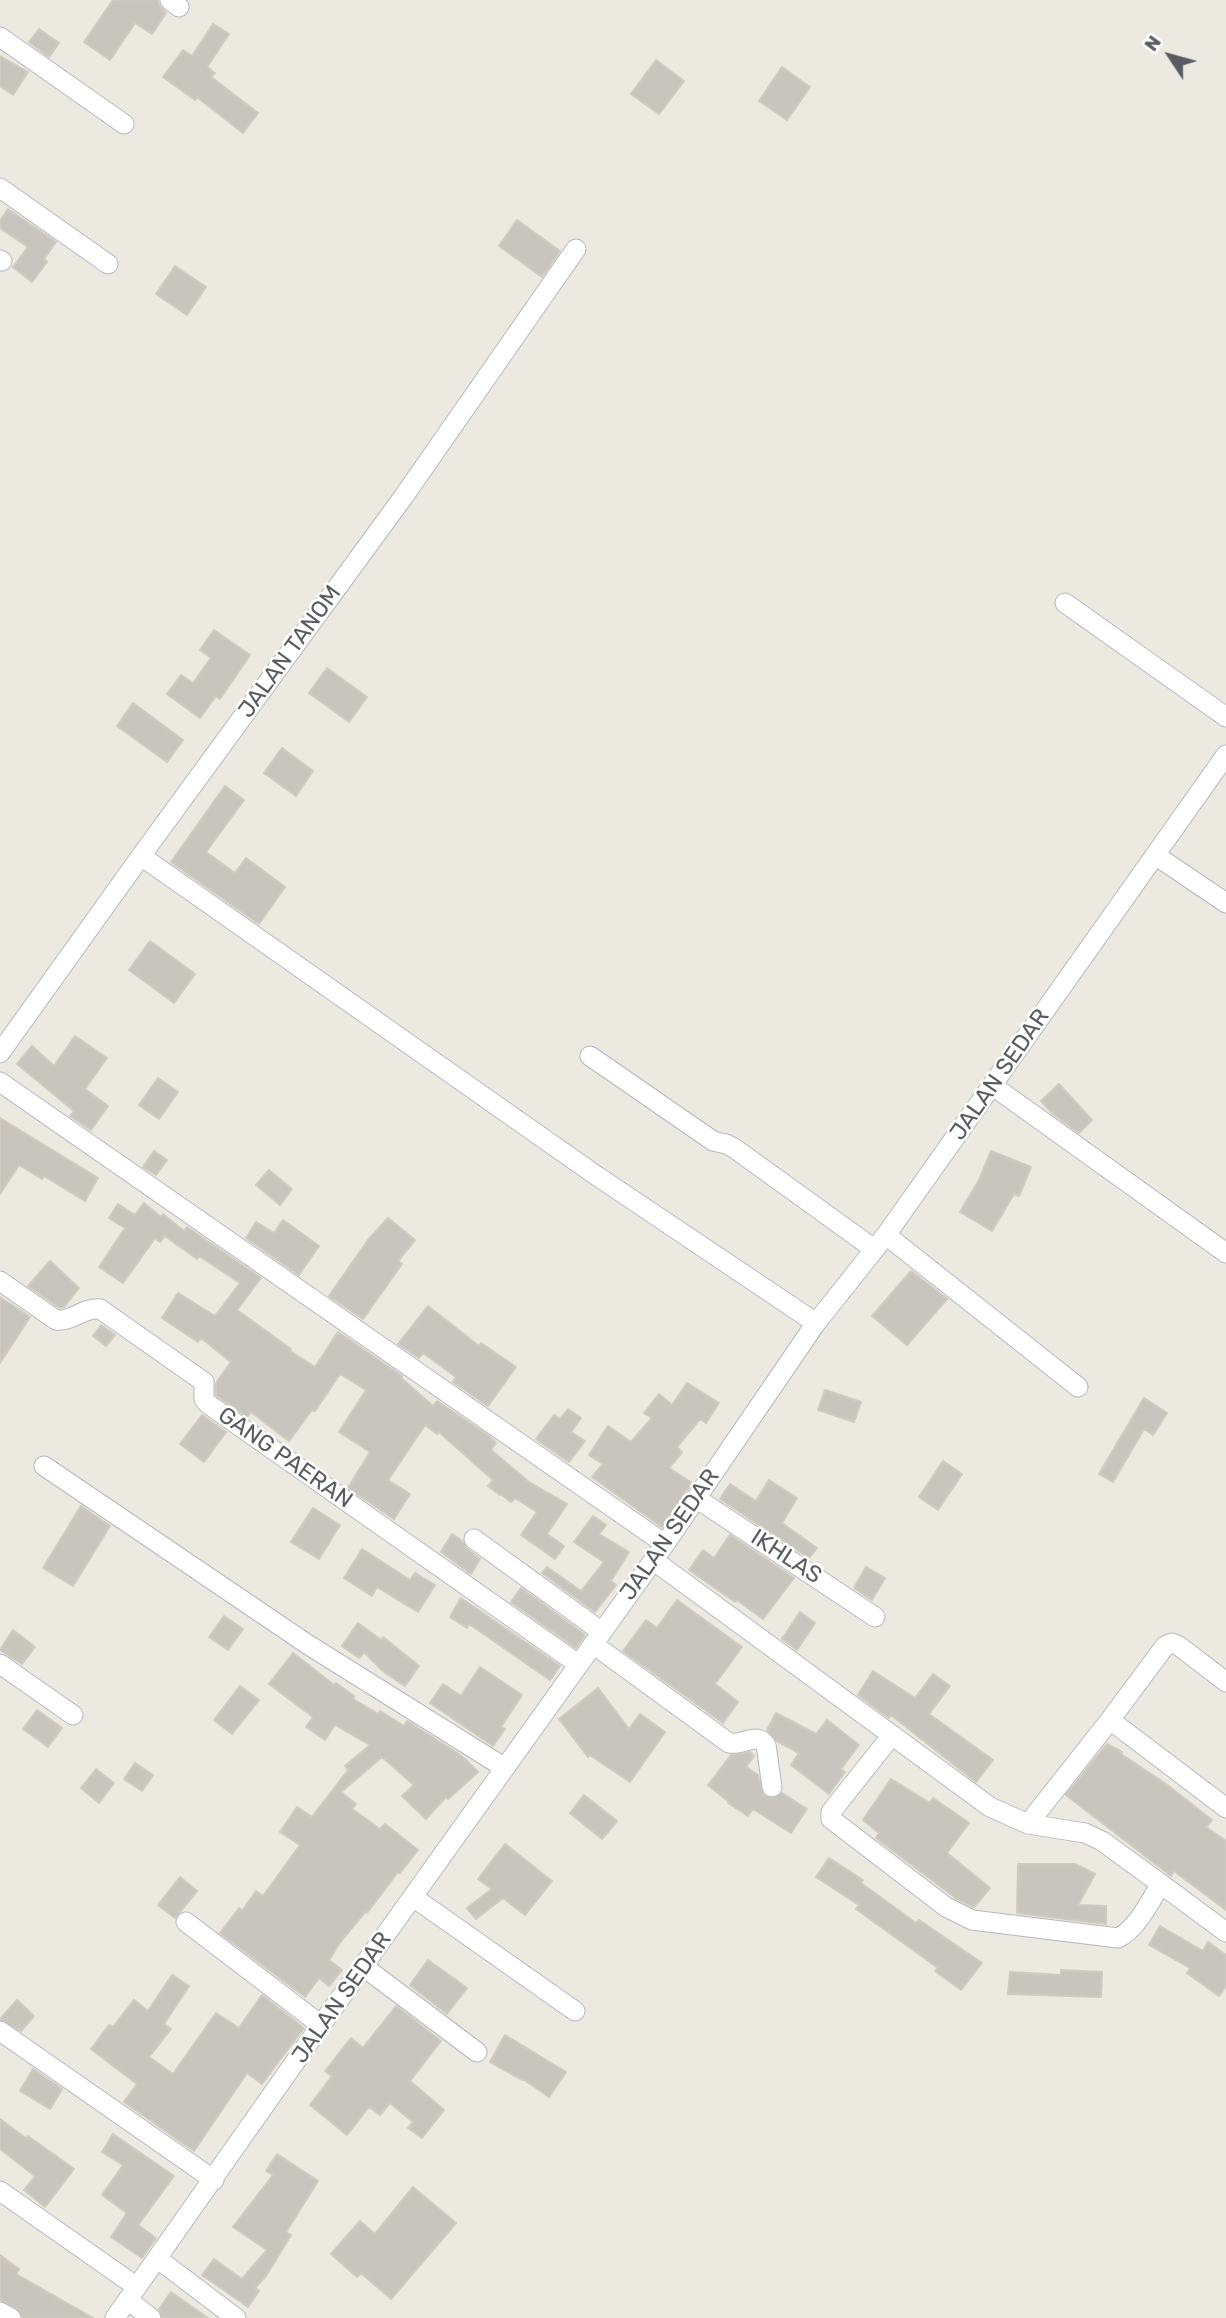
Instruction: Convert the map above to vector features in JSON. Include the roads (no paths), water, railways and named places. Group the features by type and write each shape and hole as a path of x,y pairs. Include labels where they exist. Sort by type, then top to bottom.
{"street":[{"path":"0,37 124,124"},
{"path":"0,188 108,264"},
{"name":"JALAN TANOM","path":"0,1053 404,496 576,249"},
{"path":"1065,603 1226,717"},
{"name":"JALAN SEDAR","path":"115,2318 665,1544 816,1324 880,1242 993,1086 1226,755"},
{"path":"1155,855 1226,903"},
{"path":"141,856 594,1174 816,1324"},
{"path":"590,1056 713,1141 734,1148 880,1242 1078,1387"},
{"path":"0,1082 665,1544"},
{"path":"993,1086 1226,1253"},
{"name":"GANG PAERAN","path":"0,1281 56,1320 67,1320 92,1309 100,1310 204,1382 204,1399 208,1404 579,1664"},
{"path":"44,1466 307,1644 505,1768"},
{"name":"IKHLAS","path":"696,1498 875,1617"},
{"path":"474,1539 729,1743 733,1745 756,1738 763,1741 766,1745 772,1787"},
{"path":"653,1560 990,1807 1028,1824 1085,1833 1102,1841 1226,1932"},
{"path":"1028,1824 1166,1646 1172,1643 1179,1646 1226,1682"},
{"path":"0,1664 73,1715"},
{"path":"1110,1720 1226,1808"},
{"path":"892,1735 831,1812 831,1819 946,1906 972,1920 1118,1938 1133,1926 1161,1884"},
{"path":"413,1897 575,2011"},
{"path":"186,1922 321,2025"},
{"path":"363,1967 477,2052"},
{"path":"0,2031 214,2180"},
{"path":"0,2191 132,2294 151,2318"},
{"path":"158,2259 236,2318"},
{"path":"0,2312 11,2318"}]}
